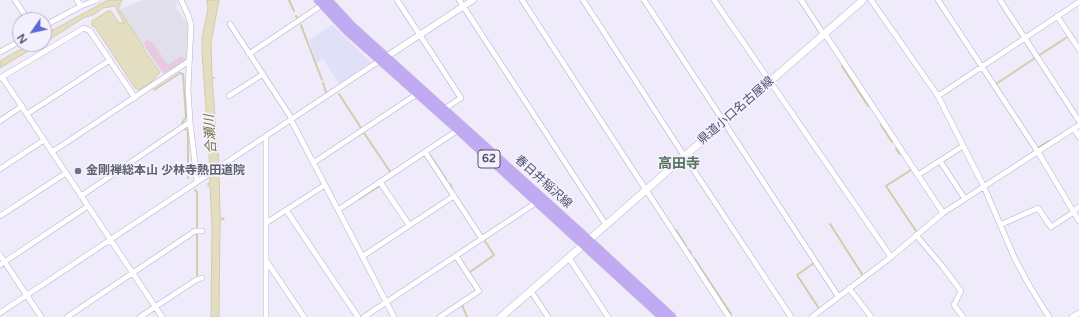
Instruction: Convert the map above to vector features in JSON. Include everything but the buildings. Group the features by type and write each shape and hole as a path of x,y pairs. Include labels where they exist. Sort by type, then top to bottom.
{"main road":[{"name":"県道小口名古屋線","path":"501,317 863,0"},
{"name":"春日井稲沢線","path":"323,2 352,26 417,94 537,202 586,242 672,317"},
{"name":"春日井稲沢線","path":"383,59 444,109 586,242 662,317"}],"street":[{"path":"15,0 23,12"},
{"path":"77,0 81,6"},
{"path":"52,22 81,6 97,0"},
{"path":"181,0 191,25 188,89 190,122 200,180"},
{"path":"396,0 461,98 444,109"},
{"path":"459,0 606,225"},
{"path":"0,313 473,0"},
{"path":"522,0 729,317"},
{"path":"583,0 791,317"},
{"path":"644,0 838,296"},
{"path":"714,0 891,256"},
{"path":"801,0 943,213"},
{"path":"871,0 938,96 984,187 1015,259 1049,317"},
{"path":"938,0 1038,152 1079,221"},
{"path":"1000,0 1079,121"},
{"path":"249,54 323,2"},
{"path":"938,96 1078,2"},
{"path":"1057,16 1079,49"},
{"path":"230,24 292,119 313,163 394,317"},
{"path":"52,47 84,28 90,31 135,98"},
{"path":"0,52 12,45"},
{"path":"44,52 1,77 22,106 162,317"},
{"path":"26,114 110,60"},
{"path":"52,152 189,61"},
{"path":"229,96 263,74"},
{"path":"313,163 417,94"},
{"path":"0,121 22,106"},
{"path":"81,196 190,122"},
{"path":"812,317 891,256 943,213 1079,125"},
{"path":"1074,128 1079,137"},
{"path":"338,210 458,130"},
{"path":"266,136 266,317"},
{"path":"0,169 44,140"},
{"path":"918,175 963,146"},
{"path":"425,152 482,239"},
{"path":"940,161 965,199"},
{"path":"0,216 66,173"},
{"path":"380,182 409,225"},
{"path":"266,223 325,185"},
{"path":"363,256 454,196"},
{"path":"364,317 537,202"},
{"path":"2,264 88,206"},
{"path":"1000,225 1038,208 1050,227 1074,212 1079,207"},
{"path":"286,210 358,317"},
{"path":"67,317 195,232 202,231"},
{"path":"916,235 961,291 954,305 963,317"},
{"path":"0,255 2,264 27,295 41,317"},
{"path":"440,317 479,291 456,256"},
{"path":"569,258 608,317"},
{"path":"266,261 304,317"},
{"path":"140,317 196,280 202,278"},
{"path":"849,288 871,317"},
{"path":"531,291 548,317"},
{"path":"1072,317 1079,313"}],"shaded area":[{"path":"142,0 177,0 176,8 188,24 186,60 165,74 162,73 119,10"},
{"path":"332,25 371,62 339,84 323,59 317,63 309,40"},
{"path":"147,40 152,42 168,65 180,57 185,59 184,61 165,73 162,72 145,47 144,42"}],"water":[{"path":"108,0 123,0 120,2 120,6 118,8 160,72 150,83 139,90 135,88 95,27 92,26 92,21 108,11 111,11 119,23 124,23 115,6 103,8 93,15 85,17 52,38 52,31"},
{"name":"合瀬川","path":"207,0 219,0 211,43 212,77 215,78 212,78 219,165 220,218 224,218 224,220 220,220 219,317 211,317 212,227 210,186 208,186 208,183 210,183 209,152 202,53 202,39 208,8"},
{"path":"15,52 27,52 0,68 0,61"}],"waterway":[{"path":"289,0 294,11"},
{"path":"301,25 322,80"},
{"path":"1038,56 1069,36"},
{"path":"996,84 1035,58"},
{"path":"842,66 868,106"},
{"path":"154,90 180,73 183,74 186,117 182,123"},
{"path":"323,83 326,92"},
{"path":"339,94 361,128"},
{"path":"881,125 892,142"},
{"path":"185,129 188,130 188,178"},
{"path":"364,133 391,173"},
{"path":"1039,147 1049,141"},
{"path":"896,149 900,154"},
{"path":"430,155 446,179"},
{"path":"911,170 886,186 916,231"},
{"path":"450,184 452,188"},
{"path":"359,199 378,187"},
{"path":"195,190 197,192 197,227"},
{"path":"830,224 862,274"},
{"path":"676,230 686,246"},
{"path":"197,234 197,275"},
{"path":"470,272 494,255 485,241"},
{"path":"694,258 731,314"},
{"path":"814,263 797,275 818,307"},
{"path":"462,305 467,317"}],"place":[{"name":"金剛禅総本山 少林寺熱田道院","path":"78,171"}],"district":[{"name":"高田寺","path":"679,164"}]}
